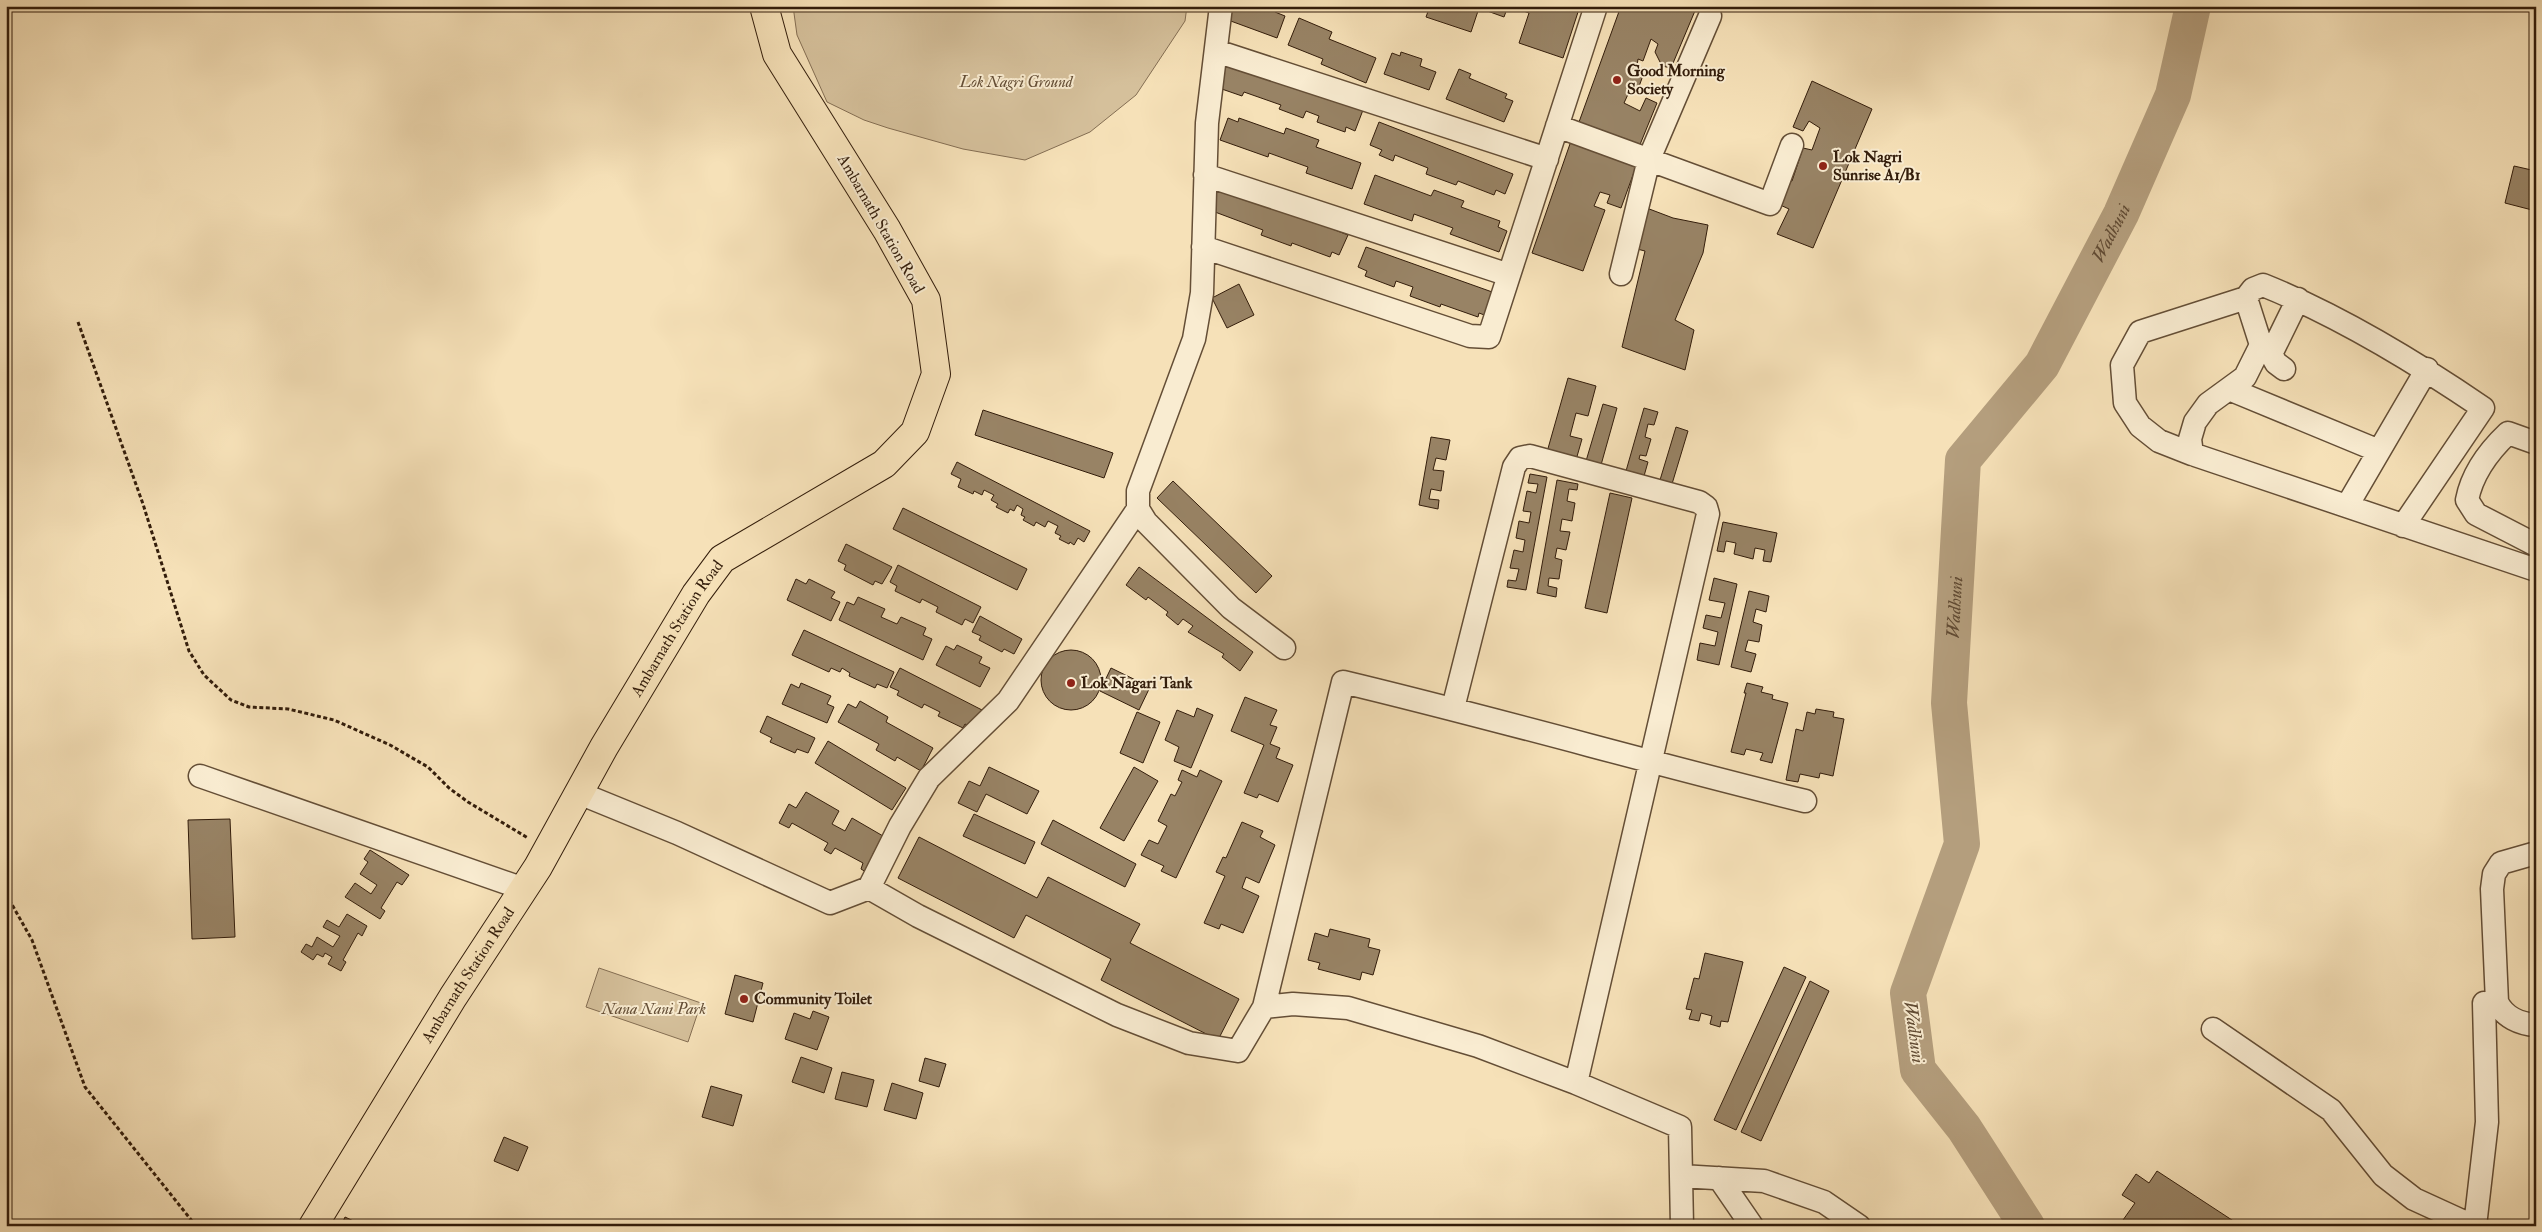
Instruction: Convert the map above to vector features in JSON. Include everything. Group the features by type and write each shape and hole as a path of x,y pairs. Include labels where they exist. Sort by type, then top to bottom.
{"main road":[{"name":"Ambarnath Station Road","path":"313,1226 454,997 524,889 696,594 722,559 884,464 915,432 936,374 926,300 887,230 777,54 764,6"}],"street":[{"path":"1221,6 1207,123 1202,293 1194,339 1138,491 1138,510 1146,522 1196,575 1231,608 1284,648"},
{"path":"1203,247 1470,336 1489,337 1596,6"},
{"path":"1621,274 1649,159 1710,16"},
{"path":"1216,51 1547,159"},
{"path":"1557,126 1770,204 1792,145"},
{"path":"1206,175 1509,275"},
{"path":"2403,526 2483,408 2426,369 2298,299 2263,285 2253,289 2246,298 2140,332 2122,365 2126,403 2140,426 2159,441 2192,454 2403,526 2536,570"},
{"path":"2192,454 2190,439 2195,422 2208,404 2245,377 2261,345 2246,298"},
{"path":"2284,369 2276,363 2271,354 2298,299"},
{"path":"2346,506 2426,369"},
{"path":"2228,389 2379,451"},
{"path":"2536,443 2508,433 2498,443 2470,482 2468,500 2476,514 2536,545"},
{"path":"1453,708 1514,467 1520,458 1530,456 1699,502 1706,507 1708,514 1576,1083"},
{"path":"579,793 677,833 830,903 869,888 900,826 928,778 1008,701 1138,510"},
{"path":"869,888 918,916 1117,1015 1189,1043 1238,1051 1264,1007 1343,682 1453,708 1649,763 1805,801"},
{"path":"200,776 524,889"},
{"path":"2536,853 2501,863 2494,874 2492,889 2497,1002 2501,1011 2524,1024 2536,1025"},
{"path":"2213,1029 2331,1110 2384,1175 2414,1199 2474,1226 2487,1122 2484,1003"},
{"path":"1264,1007 1293,1004 1348,1008 1478,1046 1576,1083 1680,1127 1682,1226"},
{"path":"1681,1176 1764,1181 1824,1202 1859,1226"},
{"path":"1719,1178 1752,1226"}],"path":[{"path":"78,322 143,504 189,651 204,675 231,700 249,707 288,709 334,720 390,745 428,767 449,788 468,802 548,849"},
{"path":"6,894 32,940 85,1087 196,1226"}],"green space":[{"name":"Lok Nagri Ground","path":"793,6 1187,6 1185,21 1136,95 1090,132 1025,160 963,149 888,128 864,120 827,102 797,35"},
{"name":"Nana Nani Park","path":"599,968 701,1003 688,1042 586,1007"}],"building":[{"path":"1234,6 1277,7 1275,12 1285,16 1277,38 1228,20"},
{"path":"1430,6 1508,6 1504,17 1479,8 1471,32 1426,17"},
{"path":"1510,6 1580,6 1563,58 1519,43 1529,13"},
{"name":"Good Morning Society","path":"1621,6 1697,6 1671,68 1662,66 1655,52 1658,44 1651,39 1643,61 1638,59 1637,66 1645,70 1637,92 1630,90 1624,103 1640,111 1646,98 1657,103 1639,147 1579,122"},
{"path":"1299,18 1332,32 1329,39 1376,58 1366,83 1321,64 1323,59 1288,45"},
{"path":"1401,52 1422,59 1420,66 1436,72 1429,90 1384,74 1392,53 1400,56"},
{"path":"1225,62 1363,110 1355,131 1346,127 1345,132 1317,122 1319,116 1306,111 1303,118 1279,109 1281,105 1244,92 1242,96 1216,87"},
{"path":"1459,69 1471,74 1469,78 1507,94 1505,98 1513,101 1504,122 1446,99"},
{"name":"Lok Nagri Sunrise A1/B1","path":"1812,81 1872,109 1813,248 1777,234 1789,209 1778,204 1786,181 1792,181 1803,148 1812,150 1820,128 1809,121 1803,131 1793,127"},
{"path":"1228,118 1238,122 1239,118 1284,134 1286,128 1319,140 1316,147 1361,163 1352,189 1306,173 1308,167 1269,153 1268,157 1220,140"},
{"path":"1379,122 1513,174 1505,194 1496,190 1494,195 1458,181 1456,185 1426,174 1428,168 1395,155 1393,161 1379,155 1382,150 1370,145"},
{"path":"1571,141 1637,164 1621,208 1607,203 1610,195 1600,192 1594,206 1605,210 1583,271 1532,253"},
{"path":"2514,166 2536,171 2536,211 2505,203"},
{"path":"1375,175 1431,196 1434,190 1464,201 1461,207 1500,221 1498,227 1507,231 1499,252 1450,234 1453,228 1414,214 1412,221 1364,204"},
{"path":"1217,184 1348,235 1339,255 1332,252 1330,257 1292,243 1291,246 1261,235 1263,230 1207,209"},
{"path":"1644,207 1673,218 1708,225 1703,253 1675,320 1694,330 1685,370 1622,347 1645,251 1637,249"},
{"path":"1366,247 1495,293 1487,316 1479,313 1478,317 1441,304 1440,307 1410,296 1413,287 1396,281 1394,287 1365,276 1367,271 1358,267"},
{"path":"1239,284 1254,315 1227,328 1212,298"},
{"path":"1568,378 1596,386 1588,416 1576,413 1570,436 1582,439 1576,460 1547,452"},
{"path":"1603,404 1617,408 1601,465 1586,461"},
{"path":"1644,408 1658,412 1654,425 1648,424 1645,437 1651,439 1646,456 1640,455 1639,459 1648,462 1644,476 1626,471"},
{"path":"983,410 1113,453 1104,478 975,435"},
{"path":"1676,427 1688,431 1672,484 1660,480"},
{"path":"1431,437 1450,440 1446,460 1436,458 1433,470 1444,471 1441,491 1431,489 1429,499 1439,500 1438,509 1419,505"},
{"path":"957,462 1090,531 1084,542 1078,538 1074,545 1070,542 1069,544 1059,539 1061,536 1055,533 1058,526 1048,521 1045,527 1036,522 1034,526 1023,520 1025,517 1021,515 1023,509 1017,505 1014,511 1010,509 1008,513 996,507 998,504 991,500 994,495 984,490 982,495 974,491 973,494 958,487 961,479 951,474"},
{"path":"1530,474 1547,477 1526,590 1507,587 1508,580 1516,581 1519,569 1510,568 1514,550 1523,552 1525,540 1516,538 1519,521 1529,523 1531,512 1523,511 1527,491 1536,493 1538,484 1528,483"},
{"path":"1557,480 1578,484 1577,490 1569,489 1567,501 1575,503 1572,521 1562,519 1560,531 1570,532 1566,550 1557,548 1555,558 1562,560 1559,579 1549,578 1548,586 1557,588 1556,597 1537,593"},
{"path":"1173,481 1272,576 1256,593 1157,498"},
{"path":"1610,493 1632,498 1607,613 1585,608"},
{"path":"903,508 1027,569 1017,590 893,529"},
{"path":"1723,522 1777,533 1771,562 1763,561 1765,550 1755,548 1753,559 1734,554 1736,543 1726,541 1724,552 1717,551"},
{"path":"846,544 892,567 882,584 875,581 873,585 844,570 846,565 838,561"},
{"path":"898,565 981,607 973,623 965,619 962,625 936,612 938,607 922,599 920,603 895,591 897,586 890,582"},
{"path":"1139,567 1253,652 1240,671 1222,657 1224,654 1188,632 1193,626 1183,619 1178,625 1166,615 1168,612 1148,597 1146,600 1126,585"},
{"path":"1714,578 1737,584 1719,665 1697,660 1700,643 1715,646 1718,632 1703,628 1706,615 1721,618 1725,603 1709,600"},
{"path":"796,579 806,584 809,579 835,592 831,598 840,602 831,621 787,600"},
{"path":"1749,591 1769,596 1766,612 1756,609 1753,622 1762,625 1759,642 1748,640 1745,651 1756,654 1751,672 1731,667"},
{"path":"858,597 885,609 881,617 897,624 901,617 926,628 923,635 932,639 923,660 839,620 847,602 854,605"},
{"path":"980,616 1022,639 1014,654 1004,649 1002,652 979,640 981,636 972,632"},
{"path":"804,630 894,672 887,688 877,684 875,688 849,676 850,673 842,668 840,672 831,668 829,672 792,655"},
{"path":"957,645 982,657 979,663 990,668 980,687 936,665 946,646 954,650"},
{"name":"Lok Nagari Tank","path":"1071,650 1088,655 1096,663 1101,680 1096,697 1088,705 1071,710 1054,705 1046,697 1041,680 1046,663 1054,655"},
{"path":"900,668 984,711 974,729 965,724 963,728 938,716 940,712 924,704 922,708 897,695 899,691 890,687"},
{"path":"1111,668 1150,687 1139,710 1100,691"},
{"path":"801,683 831,696 827,704 834,707 827,723 782,704 791,684 799,688"},
{"path":"1747,683 1763,687 1761,692 1773,695 1772,699 1788,703 1772,763 1760,760 1763,753 1746,749 1744,755 1731,752"},
{"path":"1245,697 1277,710 1270,725 1277,727 1270,744 1280,748 1276,758 1293,765 1278,802 1259,794 1257,798 1244,793 1264,745 1231,731"},
{"path":"860,701 888,717 886,722 933,748 921,771 897,757 895,761 876,750 879,744 838,722 848,704 856,708"},
{"path":"1197,708 1213,715 1191,768 1174,761 1179,747 1165,740 1177,710 1194,717"},
{"path":"1816,709 1834,712 1833,717 1844,719 1833,776 1820,773 1819,778 1800,774 1798,782 1786,780 1796,729 1803,731 1807,712 1815,714"},
{"path":"1137,712 1160,722 1143,763 1120,753"},
{"path":"767,716 815,738 808,753 797,749 795,753 770,742 772,738 760,732"},
{"path":"828,741 906,788 892,810 815,763"},
{"path":"989,767 1039,791 1027,814 986,794 977,812 958,803 969,781 980,786"},
{"path":"1134,767 1158,781 1124,841 1100,828"},
{"path":"1182,770 1197,777 1200,770 1222,781 1176,878 1161,871 1164,866 1141,855 1149,840 1158,844 1167,826 1158,821 1171,794 1175,796 1182,782 1178,780"},
{"path":"806,792 839,811 832,824 845,831 852,818 883,836 873,854 880,858 871,875 861,869 863,863 835,848 831,854 824,850 828,843 792,823 789,828 779,823 789,804 796,808"},
{"path":"974,814 1035,842 1025,864 963,836"},
{"path":"230,819 235,937 192,939 188,820"},
{"path":"1053,820 1136,864 1125,887 1041,844"},
{"path":"1242,822 1263,831 1260,837 1275,845 1259,883 1246,877 1242,888 1259,896 1243,933 1221,924 1219,929 1204,923 1225,876 1216,872 1223,857 1226,858"},
{"path":"919,837 1037,898 1048,877 1140,924 1130,943 1239,999 1218,1040 1101,980 1111,959 1026,915 1014,938 898,878"},
{"path":"370,850 409,875 402,885 397,882 381,908 385,911 380,919 345,897 355,883 371,894 377,885 360,874 368,862 364,859"},
{"path":"347,914 367,926 362,936 358,933 343,960 346,962 341,971 328,964 332,957 325,953 323,957 317,954 313,960 301,952 306,944 312,947 317,937 333,947 340,936 323,927 327,920 339,927"},
{"path":"1330,929 1370,939 1368,947 1380,950 1373,975 1362,972 1360,980 1318,969 1320,963 1308,960 1315,933 1328,937"},
{"path":"1705,953 1743,962 1728,1022 1721,1021 1720,1027 1710,1024 1712,1016 1701,1013 1699,1021 1689,1019 1692,1010 1686,1009 1694,978 1699,979"},
{"path":"1784,967 1806,977 1736,1130 1714,1120"},
{"name":"Community Toilet","path":"735,975 763,983 753,1022 725,1014"},
{"path":"1810,981 1829,991 1761,1141 1741,1132"},
{"path":"813,1011 829,1017 817,1050 785,1039 794,1013 810,1019"},
{"path":"801,1057 832,1068 824,1093 792,1082"},
{"path":"925,1058 946,1064 939,1087 919,1081"},
{"path":"842,1072 874,1080 867,1107 835,1099"},
{"path":"892,1083 923,1093 916,1119 884,1110"},
{"path":"711,1086 742,1095 733,1126 702,1117"},
{"path":"504,1137 528,1147 518,1171 494,1161"},
{"path":"2157,1171 2235,1222 2232,1226 2132,1226 2123,1220 2135,1203 2122,1195 2136,1174 2149,1183"},
{"path":"345,1217 364,1226 341,1226"}],"waterway":[{"name":"Wadhuni","path":"2027,1226 1964,1128 1918,1070 1908,993 1962,844 1949,703 1963,460 2042,365 2121,214 2173,95 2193,6"}],"place":[{"name":"Good Morning Society","path":"1617,80"},
{"name":"Lok Nagri Sunrise A1/B1","path":"1823,166"},
{"name":"Lok Nagari Tank","path":"1071,683"},
{"name":"Community Toilet","path":"744,999"}]}
